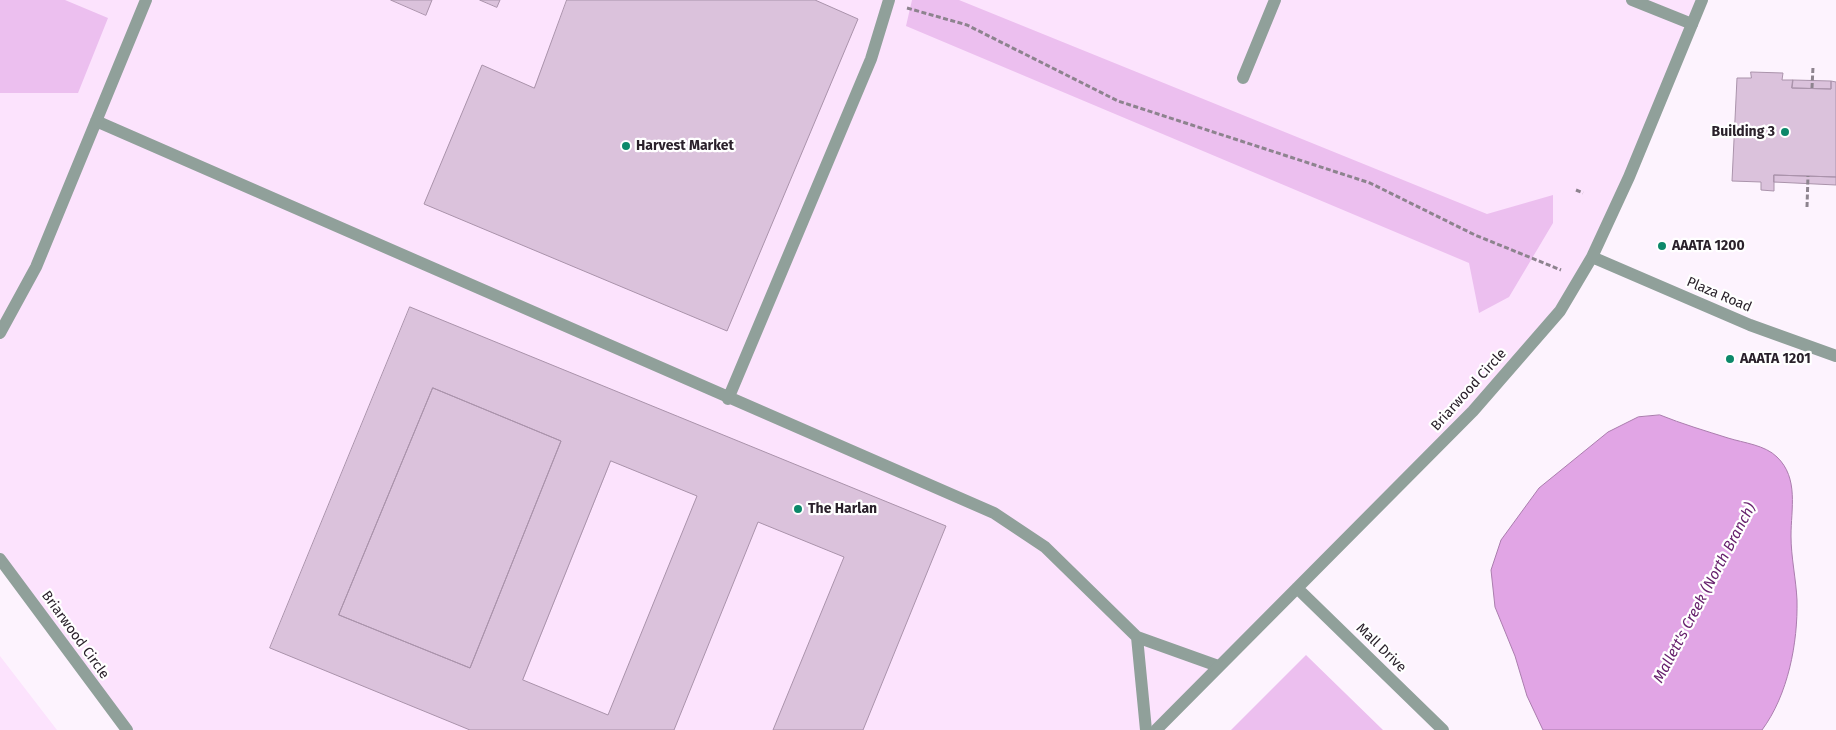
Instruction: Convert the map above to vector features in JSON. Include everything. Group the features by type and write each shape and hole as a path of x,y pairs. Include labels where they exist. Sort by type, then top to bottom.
{"street":[{"path":"0,333 36,267 146,0"},
{"path":"1243,78 1275,0"},
{"path":"1632,0 1692,24"},
{"name":"Briarwood Circle","path":"1156,730 1473,411 1560,311 1592,257 1629,177 1702,0"},
{"path":"728,399 871,59 889,1"},
{"path":"96,121 728,399 994,513 1045,547 1137,637 1218,666"},
{"name":"Plaza Road","path":"1592,257 1750,325 1836,356"},
{"name":"Briarwood Circle","path":"0,558 127,730"},
{"name":"Mall Drive","path":"1297,588 1443,730"},
{"path":"1137,637 1146,730"}],"path":[{"path":"889,1 966,25 1118,101 1370,183 1475,235 1580,278"},
{"path":"1812,88 1813,67"},
{"path":"1807,207 1808,176"},
{"path":"1576,190 1583,193"}],"shaded area":[{"path":"0,0 1702,0 1629,177 1560,311 1473,411 1155,730 127,730 0,559"},
{"path":"0,0 65,0 108,18 78,93 0,93"},
{"path":"912,0 959,0 1487,214 1553,195 1553,223 1509,297 1479,313 1469,263 906,26"},
{"path":"1306,655 1383,730 1231,730"},
{"path":"0,656 57,730 0,730"}],"water":[{"name":"Mallett's Creek (North Branch)","path":"1660,415 1767,450 1784,465 1791,484 1792,494 1791,544 1797,600 1796,634 1785,685 1779,701 1762,730 1543,730 1527,696 1515,656 1495,607 1491,570 1501,540 1539,488 1608,432 1638,417"}],"building":[{"path":"391,0 432,0 426,15"},
{"path":"480,0 500,0 497,7"},
{"name":"Harvest Market","path":"567,0 815,0 858,19 727,331 424,204 482,65 534,88"},
{"name":"Building 3","path":"1751,72 1783,73 1782,80 1793,80 1792,88 1831,89 1831,81 1836,82 1836,177 1774,175 1774,191 1761,190 1761,182 1732,181 1737,78 1751,78"},
{"path":"1793,80 1831,81 1831,89 1792,88"},
{"path":"1774,175 1836,177 1836,185 1774,182"},
{"name":"The Harlan","path":"410,307 946,526 863,730 773,730 844,557 758,522 674,730 470,730 270,648","holes":["433,388 561,441 470,668 339,615","611,461 697,496 608,715 523,680"]},
{"path":"433,388 561,441 470,668 339,615"}],"place":[{"name":"Building 3","path":"1785,132"},
{"name":"Harvest Market","path":"626,146"},
{"name":"AAATA 1200","path":"1662,246"},
{"name":"AAATA 1201","path":"1730,359"},
{"name":"The Harlan","path":"798,509"}]}
